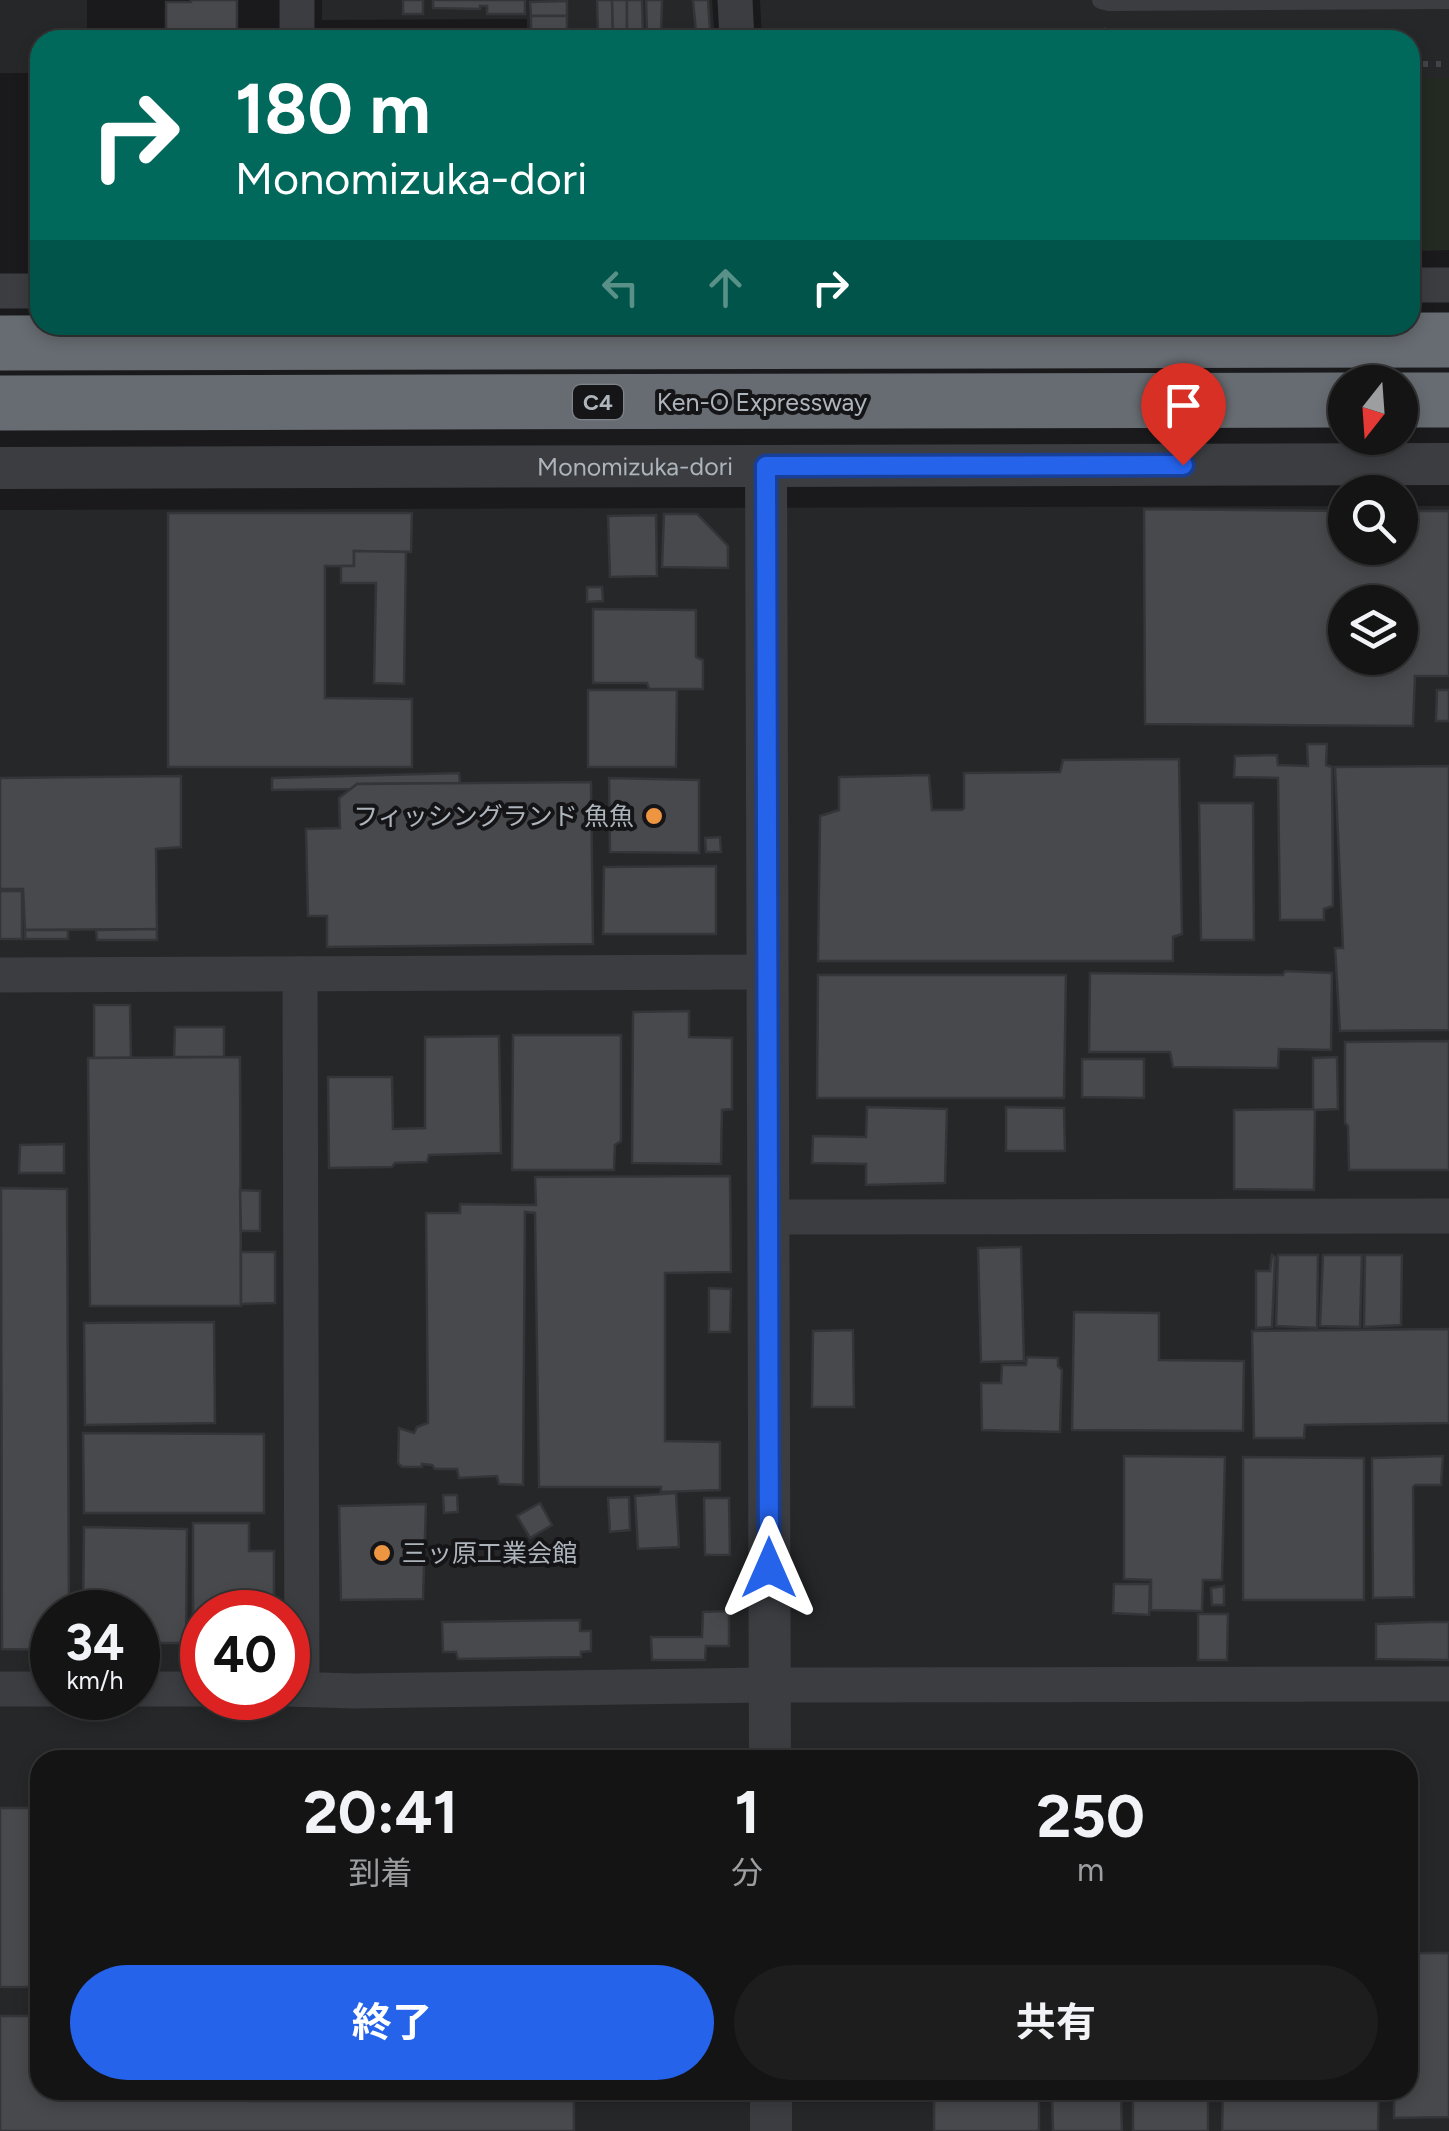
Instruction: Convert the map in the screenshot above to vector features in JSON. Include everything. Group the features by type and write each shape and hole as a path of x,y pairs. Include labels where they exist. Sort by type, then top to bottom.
{"highway":[{"path":"0,343 1449,340"},
{"name":"Ken-O Expressway","path":"0,403 1328,400"},
{"path":"1418,400 1449,400"}],"street":[{"path":"297,0 298,30"},
{"path":"734,0 736,30"},
{"path":"1420,285 1449,285"},
{"path":"0,291 30,291"},
{"name":"Monomizuka-dori","path":"0,468 1449,464"},
{"path":"766,466 770,1750"},
{"path":"0,975 769,972"},
{"path":"296,1590 300,974"},
{"path":"768,1217 1449,1216"},
{"path":"310,1690 1449,1684"},
{"path":"0,1690 30,1690"},
{"path":"771,2100 771,2131"}],"lane":[{"path":"1101,0 1449,0"}],"path":[{"path":"1420,64 1449,64"}],"shaded area":[{"path":"0,0 87,0 87,30 30,30 30,73 0,73"},
{"path":"322,0 712,0 714,30 527,30 527,19 322,20"},
{"path":"760,0 1449,0 1449,250 1420,251 1420,30 762,30"},
{"path":"1420,78 1449,78 1449,250 1420,251"},
{"path":"1328,506 1328,565 1418,565 1418,506 1449,506 1449,2131 0,2131 0,510"}],"building":[{"path":"237,0 237,30 166,30 166,2"},
{"path":"403,0 423,0 423,14 403,14"},
{"path":"433,0 525,0 525,14 487,14 487,6 433,8"},
{"path":"597,0 612,0 613,30 598,30"},
{"path":"612,0 627,0 627,30 613,30"},
{"path":"627,0 642,0 643,30 627,30"},
{"path":"646,0 662,0 661,30 647,30"},
{"path":"693,0 708,0 710,30 696,30"},
{"path":"567,1 567,16 531,16 530,2"},
{"path":"531,16 567,16 567,30 531,30"},
{"path":"1144,509 1328,511 1328,565 1418,565 1418,511 1449,511 1449,676 1415,676 1413,726 1145,724"},
{"path":"168,513 412,513 411,552 354,551 354,566 325,566 325,698 412,699 412,767 168,767"},
{"path":"664,514 697,514 728,546 728,568 662,567"},
{"path":"656,515 657,576 610,577 608,516"},
{"path":"354,551 406,552 404,684 374,683 376,583 341,583 341,566 354,566"},
{"path":"587,587 602,587 603,601 587,602"},
{"path":"593,609 696,610 696,657 703,660 703,689 593,683"},
{"path":"588,690 677,690 676,767 588,767"},
{"path":"1437,690 1449,690 1449,721 1436,721"},
{"path":"1307,744 1327,744 1326,765 1332,767 1333,906 1324,909 1324,920 1280,920 1278,778 1234,777 1235,756 1277,755 1278,765 1308,766"},
{"path":"1179,759 1182,934 1173,937 1173,961 818,961 820,816 839,810 839,777 929,775 932,810 962,810 964,773 1060,772 1063,760"},
{"path":"1449,766 1449,1030 1340,1031 1335,948 1343,948 1335,767"},
{"path":"459,773 460,783 272,790 272,778"},
{"path":"181,776 181,847 156,849 157,929 25,930 23,889 0,889 0,778"},
{"name":"フィッシングランド 魚魚","path":"609,778 699,780 699,853 610,852"},
{"path":"591,782 593,944 327,947 327,916 308,916 306,829 340,828 339,798 357,784"},
{"path":"1199,803 1253,803 1254,940 1201,940"},
{"path":"720,837 721,852 706,852 705,838"},
{"path":"716,866 716,934 603,934 604,867"},
{"path":"0,891 22,891 22,939 0,939"},
{"path":"157,929 157,940 97,940 96,930"},
{"path":"25,930 68,930 68,939 25,939"},
{"path":"1285,971 1332,973 1331,1050 1279,1049 1278,1068 1173,1067 1170,1052 1089,1052 1090,973 1283,975"},
{"path":"818,975 1066,975 1064,1098 817,1098"},
{"path":"94,1005 130,1005 131,1058 94,1058"},
{"path":"689,1011 689,1037 732,1038 732,1109 722,1110 721,1164 632,1163 633,1012"},
{"path":"175,1027 224,1027 224,1057 174,1057"},
{"path":"513,1035 621,1035 621,1141 615,1145 614,1170 512,1170"},
{"path":"499,1036 501,1153 429,1155 427,1162 395,1163 392,1167 329,1168 328,1077 392,1077 393,1129 425,1128 425,1037"},
{"path":"1449,1041 1449,1170 1349,1170 1345,1042"},
{"path":"240,1057 241,1306 90,1306 88,1058"},
{"path":"1337,1057 1338,1109 1315,1110 1314,1190 1234,1189 1234,1110 1313,1109 1313,1058"},
{"path":"1082,1059 1144,1059 1144,1098 1082,1097"},
{"path":"867,1107 947,1109 945,1183 866,1185 866,1164 812,1163 813,1136 866,1137"},
{"path":"1006,1107 1064,1108 1065,1151 1006,1151"},
{"path":"64,1144 64,1173 19,1173 20,1145"},
{"path":"730,1176 731,1272 665,1273 665,1441 720,1442 720,1490 539,1487 535,1213 525,1212 523,1485 499,1484 497,1476 459,1478 457,1469 435,1469 422,1464 402,1467 398,1463 399,1428 414,1433 417,1427 428,1423 426,1213 460,1213 460,1204 536,1205 535,1177"},
{"path":"1,1188 67,1189 69,1590 30,1590 30,1650 2,1649"},
{"path":"240,1190 260,1191 260,1231 241,1231"},
{"path":"1021,1247 1024,1361 981,1362 978,1248"},
{"path":"241,1252 275,1252 275,1303 241,1304"},
{"path":"1272,1255 1272,1327 1256,1328 1256,1271 1270,1271"},
{"path":"1278,1255 1318,1255 1317,1328 1276,1326"},
{"path":"1323,1255 1362,1255 1360,1327 1320,1326"},
{"path":"1365,1255 1402,1255 1401,1325 1364,1327"},
{"path":"709,1288 731,1289 730,1332 709,1332"},
{"path":"1074,1312 1159,1313 1159,1360 1244,1361 1243,1431 1072,1430"},
{"path":"214,1322 215,1423 85,1425 84,1323"},
{"path":"1449,1329 1449,1423 1305,1425 1304,1438 1254,1438 1252,1331"},
{"path":"853,1330 854,1407 812,1407 813,1331"},
{"path":"1027,1357 1058,1358 1062,1370 1060,1432 982,1430 981,1383 1001,1383 1002,1365 1026,1365"},
{"path":"83,1433 264,1434 264,1513 84,1513"},
{"path":"1124,1456 1225,1457 1222,1580 1203,1580 1202,1611 1151,1610 1151,1580 1124,1579"},
{"path":"1443,1456 1441,1485 1413,1487 1414,1597 1373,1598 1372,1458"},
{"path":"1243,1457 1364,1458 1364,1600 1243,1600"},
{"path":"676,1493 679,1547 638,1549 635,1496"},
{"path":"443,1495 457,1495 458,1512 444,1513"},
{"path":"629,1497 630,1530 610,1532 608,1498"},
{"path":"704,1498 729,1498 730,1555 705,1555"},
{"path":"540,1503 552,1525 530,1538 517,1516"},
{"name":"三ッ原工業会館","path":"426,1504 423,1599 341,1600 339,1506"},
{"path":"193,1523 249,1523 249,1551 274,1551 274,1590 193,1590"},
{"path":"84,1527 187,1529 186,1590 180,1590 180,1643 160,1643 160,1590 83,1590"},
{"path":"1114,1584 1150,1584 1149,1615 1113,1613"},
{"path":"1224,1586 1224,1605 1212,1605 1211,1588"},
{"path":"729,1611 729,1646 706,1646 705,1660 652,1660 651,1637 702,1637 703,1612"},
{"path":"1198,1614 1228,1614 1227,1660 1198,1660"},
{"path":"580,1620 580,1631 591,1631 591,1651 581,1652 581,1657 458,1659 456,1652 443,1652 442,1622"},
{"path":"1449,1622 1449,1660 1376,1659 1376,1624"},
{"path":"0,1808 30,1808 30,1987 0,1987"},
{"path":"1418,1953 1449,1953 1449,2117 1394,2118 1394,2100 1418,2100"},
{"path":"0,2016 30,2016 30,2100 574,2101 574,2131 0,2131"},
{"path":"934,2100 1039,2100 1039,2131 934,2131"},
{"path":"1052,2100 1121,2100 1122,2131 1053,2131"},
{"path":"1133,2100 1208,2100 1208,2131 1133,2131"},
{"path":"1223,2100 1379,2100 1378,2131 1222,2131"}],"place":[{"name":"フィッシングランド 魚魚","path":"654,816"},
{"name":"三ッ原工業会館","path":"382,1553"}],"route":[{"path":"769,1568 766,466 1183,465"}]}
